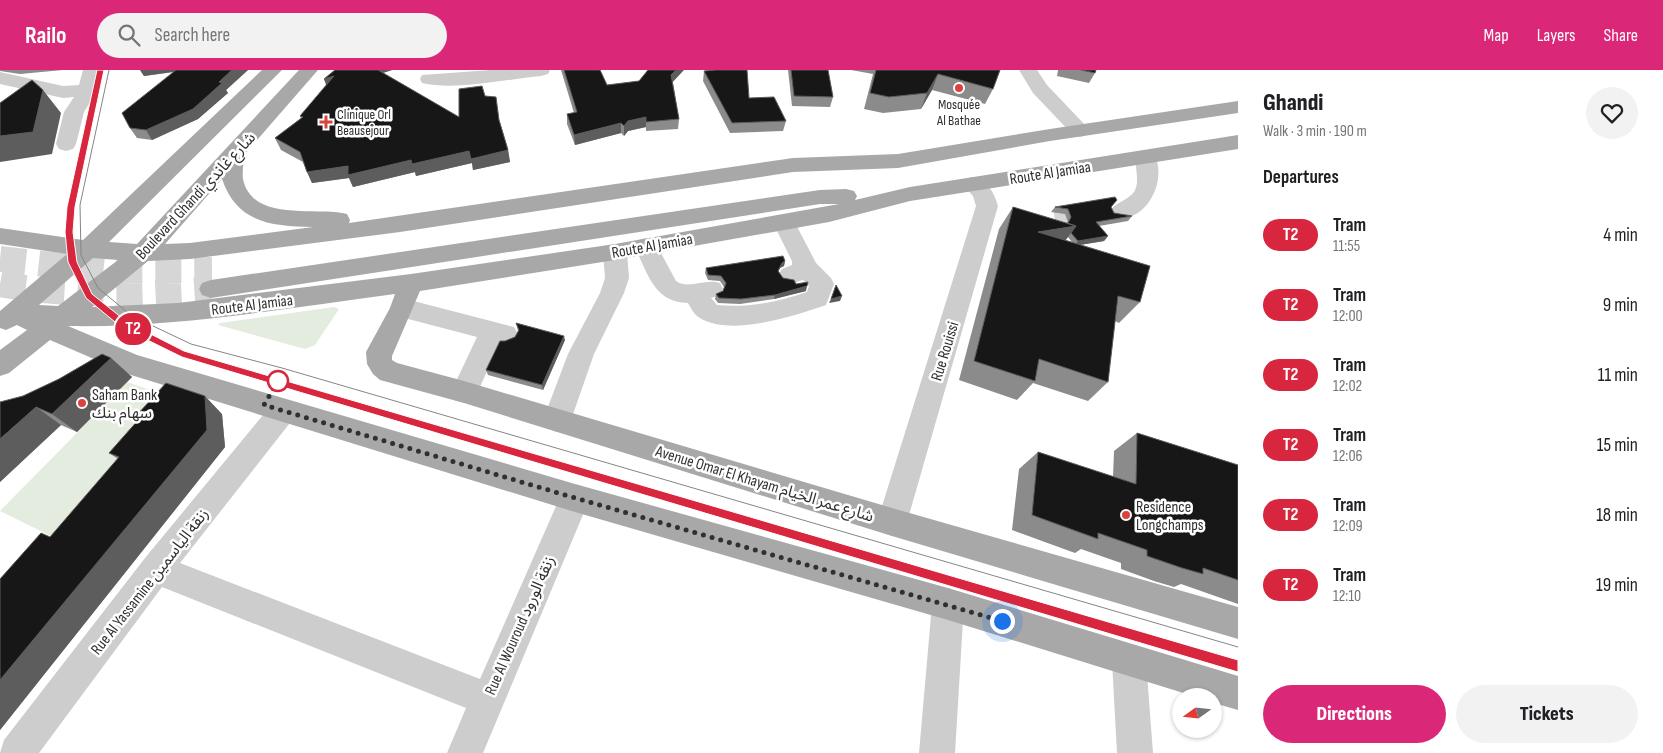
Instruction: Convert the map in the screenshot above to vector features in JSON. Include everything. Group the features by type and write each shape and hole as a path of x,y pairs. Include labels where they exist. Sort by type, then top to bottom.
{"main road":[{"name":"Boulevard Ghandi شارع غاندي","path":"5,316 88,249 273,70"},
{"name":"Boulevard Ghandi شارع غاندي","path":"0,365 143,253 309,70"},
{"path":"910,194 820,197 212,279 804,182 898,161 1238,107"},
{"name":"Route Al Jamiaa","path":"55,322 406,296 615,252 829,214 910,194 1238,142"},
{"path":"233,156 231,177 234,186 240,198 249,208 260,213 305,219 400,224"},
{"path":"0,236 88,249 143,253 190,252 400,224 792,165 898,161"},
{"name":"Avenue Omar El Khayam شارع عمر الخيام","path":"406,296 379,352 378,360 382,367 389,372 464,392 892,522 1238,623"},
{"path":"5,316 55,322 131,364 283,411 575,498 948,604 1238,693"}],"street":[{"path":"66,144 74,112 88,90 92,70"},
{"path":"429,80 456,75 541,70"},
{"path":"1028,70 1040,89 1080,131"},
{"path":"0,78 63,92 88,90"},
{"path":"1120,212 1132,206 1142,197 1149,178 1146,157"},
{"name":"Rue Rouissi","path":"892,522 996,209 973,184"},
{"path":"646,246 667,287 671,291 677,293 703,291 703,306 710,313 722,315 758,313 790,307 817,298 822,284 796,271 784,222"},
{"path":"556,420 571,351 612,293 617,278 615,252"},
{"path":"406,296 499,333 464,392"},
{"name":"Rue Al Yassamine زنقة الياسمين","path":"17,753 156,569 283,411"},
{"name":"Rue Al Wouroud زنقة الورود","path":"465,753 575,498"},
{"path":"156,569 487,699"},
{"path":"937,753 948,604"},
{"path":"1129,661 1135,753"}],"shaded area":[{"path":"334,307 339,309 315,345 305,349 218,325 220,323"},
{"path":"127,382 185,402 63,542 0,511"}],"building":[{"path":"176,70 232,70 219,82 222,83 193,109 146,130 130,128 122,113"},
{"path":"335,70 378,70 459,117 459,89 482,86 485,96 496,97 499,120 508,150 471,159 469,151 412,164 411,160 348,175 348,166 307,172 300,152 275,138 303,117 300,116 334,76 324,79"},
{"path":"564,70 600,70 607,85 639,81 648,70 676,70 671,75 679,119 646,122 646,117 628,121 624,126 621,123 574,135 567,114 577,112"},
{"path":"747,70 749,98 774,97 786,121 732,123 704,71"},
{"path":"791,70 828,70 833,97 794,96"},
{"path":"876,70 1000,70 993,89 938,74 927,93 889,97 870,93"},
{"path":"1081,70 1096,70 1095,73"},
{"path":"32,80 43,90 33,132 0,136 0,103"},
{"path":"1115,197 1117,200 1111,207 1114,213 1132,216 1096,222 1108,236 1078,241 1071,233 1076,226 1067,223 1071,217 1068,209 1055,207"},
{"path":"1013,207 1076,226 1038,232 1150,266 1140,302 1118,296 1108,382 1039,359 1035,381 974,361"},
{"path":"783,256 785,261 778,271 783,278 794,280 796,284 808,282 807,286 775,295 741,299 719,298 716,294 723,291 726,283 721,276 708,275 706,268"},
{"path":"836,285 842,296 831,299"},
{"path":"516,323 564,336 542,385 486,370 500,341 515,337 519,330"},
{"path":"102,354 111,358 52,414 36,407 0,439 0,402 23,396 59,379"},
{"path":"166,383 205,396 207,430 0,680 0,579 41,533 50,537 119,457 109,453 140,418 136,416"},
{"name":"Residence Longchamps","path":"1137,433 1238,465 1238,580 1203,568 1203,574 1182,568 1147,556 1147,550 1098,533 1098,539 1032,515 1038,452 1136,484"}],"tunnel":[{"path":"1055,221 1103,214"},
{"path":"0,259 107,271 212,270"},
{"path":"0,284 79,293 211,289"}],"tram line":[{"path":"101,70 71,207 69,231 73,262 89,296 124,325 182,353 1238,666"},
{"name":"T2","path":"101,70 71,207 69,232 73,262 89,296 124,325 182,354 1238,666"},
{"path":"109,70 80,205 81,255 98,288 132,316 191,344 282,368 1238,647"}],"place":[{"name":"Mosquée Al Bathae","path":"959,88"},
{"name":"Clinique Orl Beausejour","path":"326,122"},
{"name":"Saham Bank سهام بنك","path":"82,403"},
{"name":"Residence Longchamps","path":"1126,515"}],"route":[{"path":"278,381 264,405 575,498 1002,621"}]}
